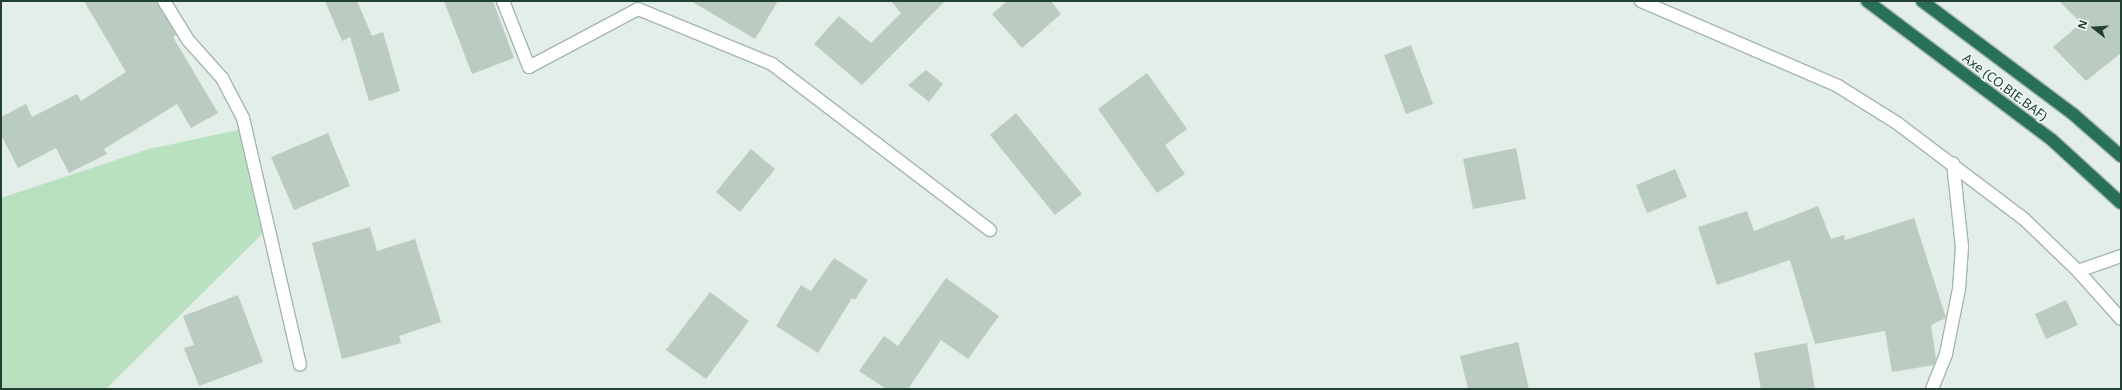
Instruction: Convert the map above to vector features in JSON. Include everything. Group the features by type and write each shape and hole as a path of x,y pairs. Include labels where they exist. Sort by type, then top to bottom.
{"highway":[{"name":"Axe (CO.BIE.BAF)","path":"1867,1 2052,140 2121,203"},
{"name":"Axe (CO.BIE.BAF)","path":"1922,1 2073,114 2121,156"}],"street":[{"path":"164,1 188,40 222,78 242,118 300,364"},
{"path":"503,1 529,68 638,9 772,64 990,230"},
{"path":"1641,1 1838,86 1953,163 2024,219 2078,271 2121,319"},
{"path":"1932,389 1946,354 1959,289 1962,247 1953,163"},
{"path":"2078,271 2121,256"}],"green space":[{"path":"243,129 265,231 106,389 1,389 1,198 149,149"}],"building":[{"path":"84,1 157,1 176,35 173,37 218,113 191,128 177,104 104,149 107,154 69,173 56,148 18,168 1,135 1,117 26,104 32,117 77,94 81,101 126,72"},
{"path":"325,1 357,1 372,36 383,32 400,91 369,101 350,37 342,41"},
{"path":"444,1 493,1 514,58 472,74"},
{"path":"691,1 778,1 755,39"},
{"path":"891,1 945,1 862,85 814,44 839,16 871,43 901,13"},
{"path":"1007,1 1051,1 1061,14 1022,48 992,14"},
{"path":"2059,1 2121,1 2121,53 2086,81 2053,47 2081,23"},
{"path":"1411,45 1433,104 1406,114 1384,55"},
{"path":"926,70 943,84 929,102 908,85"},
{"path":"1147,73 1187,129 1165,145 1185,174 1157,193 1098,109"},
{"path":"1016,113 1082,194 1055,215 990,135"},
{"path":"328,133 350,186 294,210 271,157"},
{"path":"1516,148 1526,199 1473,209 1463,159"},
{"path":"751,149 775,169 740,212 716,192"},
{"path":"1675,169 1687,197 1647,213 1636,185"},
{"path":"1818,206 1831,239 1844,235 1845,240 1914,218 1946,318 1931,325 1936,358 1934,365 1892,372 1885,331 1815,344 1790,260 1717,285 1698,227 1747,211 1754,231"},
{"path":"370,227 377,251 415,239 441,322 399,336 401,343 342,359 312,243"},
{"path":"834,258 868,280 855,300 852,298 818,353 776,326 801,285 811,291"},
{"path":"946,278 999,316 968,359 941,340 908,389 886,389 859,371 884,336 898,346"},
{"path":"710,292 749,321 706,379 666,350"},
{"path":"238,295 263,362 199,386 184,348 194,345 183,316"},
{"path":"2066,300 2078,325 2046,339 2035,314"},
{"path":"1518,342 1529,389 1468,389 1460,356"},
{"path":"1807,343 1815,389 1761,389 1754,353"}]}
